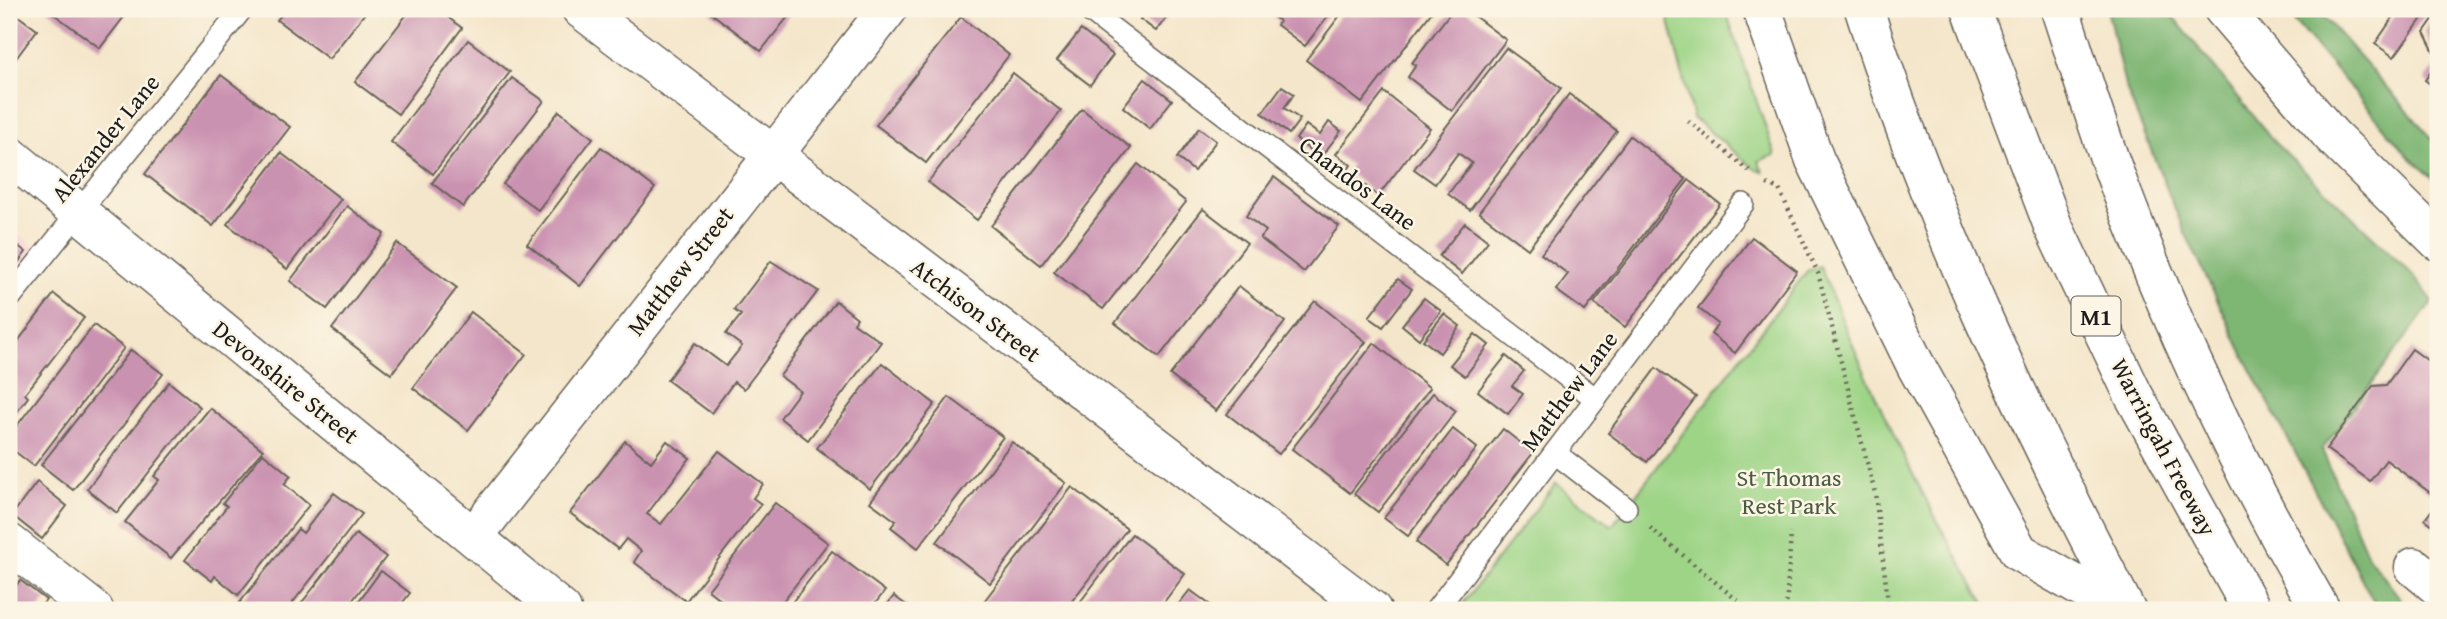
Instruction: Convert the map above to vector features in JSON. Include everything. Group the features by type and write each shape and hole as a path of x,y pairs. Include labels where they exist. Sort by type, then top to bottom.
{"main road":[{"name":"Atchison Street","path":"580,9 1372,610"},
{"name":"Matthew Street","path":"474,536 888,9"},
{"path":"1762,9 1815,160 1915,364 2020,552 2123,610"},
{"path":"1864,9 1946,230 2051,468 2123,610"},
{"name":"Warringah Freeway","path":"1971,9 2053,226 2133,394 2252,610"},
{"path":"2060,9 2119,184 2199,376 2263,506 2321,610"},
{"path":"2223,9 2331,135 2438,241"},
{"name":"Devonshire Street","path":"9,155 562,610"},
{"path":"9,543 94,610"}],"lane":[{"name":"Alexander Lane","path":"9,299 242,9"},
{"name":"Chandos Lane","path":"1087,9 1596,399"},
{"name":"Matthew Lane","path":"1436,610 1743,204"},
{"path":"1555,453 1626,508"}],"path":[{"path":"1688,121 1761,181 1779,189 1818,273 1875,493 1889,610"},
{"path":"1626,508 1749,610"},
{"path":"1786,610 1791,533"}],"shaded area":[{"path":"9,228 37,249 9,285"}],"green space":[{"path":"1666,9 1725,9 1775,155 1758,161 1763,171 1754,168 1693,118"},
{"path":"2107,9 2167,9 2276,144 2411,273 2433,301 2322,450 2368,556 2409,610 2378,610 2242,352 2182,226 2125,86"},
{"path":"2284,9 2317,9 2438,145 2438,182 2410,158"},
{"name":"St Thomas Rest Park","path":"1820,266 1857,355 1918,485 1989,610 1458,610 1556,483 1612,526 1807,271"}],"building":[{"path":"9,9 37,30 9,68"},
{"path":"47,9 130,9 100,48"},
{"path":"286,9 368,9 329,59 277,20"},
{"path":"411,9 437,9 462,28 398,114 355,82"},
{"path":"706,9 794,9 761,51"},
{"path":"1148,9 1173,9 1156,31 1140,19"},
{"path":"1264,9 1333,9 1305,46 1277,25 1279,21"},
{"path":"1345,9 1353,13 1356,9 1434,9 1362,103 1306,60"},
{"path":"1453,9 1465,9 1506,40 1452,111 1408,77 1416,65 1412,63"},
{"path":"2389,9 2429,9 2394,57 2375,44 2396,13"},
{"path":"2438,12 2438,60 2424,32"},
{"path":"961,17 1009,55 926,163 876,125"},
{"path":"1081,30 1113,55 1090,85 1057,60"},
{"path":"468,40 510,72 433,174 391,142"},
{"path":"1506,48 1561,88 1470,210 1448,194 1472,163 1458,153 1435,184 1414,169"},
{"path":"2438,62 2438,90 2425,80"},
{"path":"1013,73 1061,111 977,220 928,182"},
{"path":"221,75 290,127 213,226 145,174"},
{"path":"512,78 544,101 463,207 432,183"},
{"path":"1145,79 1172,100 1150,129 1123,107"},
{"path":"1282,86 1294,94 1284,108 1300,119 1289,134 1262,113"},
{"path":"1384,92 1430,128 1378,196 1347,171 1351,165 1336,154"},
{"path":"1569,94 1617,131 1528,249 1479,212"},
{"path":"1082,109 1131,148 1041,265 991,226"},
{"path":"559,111 593,138 538,210 503,184"},
{"path":"1329,122 1341,131 1320,158 1296,139 1306,125 1320,135"},
{"path":"1199,128 1216,141 1194,171 1177,158"},
{"path":"1630,136 1686,179 1585,311 1556,290 1568,274 1541,254"},
{"path":"601,147 655,188 580,286 527,244"},
{"path":"281,153 341,199 287,269 227,224"},
{"path":"1138,164 1186,202 1103,309 1054,272"},
{"path":"1274,177 1339,226 1304,272 1260,238 1266,231 1246,216"},
{"path":"1689,180 1720,204 1625,327 1594,303"},
{"path":"347,206 384,234 327,309 290,281"},
{"path":"1203,209 1247,243 1159,357 1115,323"},
{"path":"1465,223 1488,241 1462,274 1439,256"},
{"path":"1752,237 1797,271 1735,353 1711,334 1718,324 1698,308"},
{"path":"9,239 26,252 9,275"},
{"path":"397,243 457,288 391,374 332,329"},
{"path":"771,261 818,291 744,389 734,382 711,413 667,380 695,343 726,366 742,346 726,334 741,315 734,310"},
{"path":"1398,279 1412,289 1383,327 1369,317"},
{"path":"1239,286 1285,322 1216,411 1170,375"},
{"path":"54,294 84,318 25,394 28,397 9,422 9,353"},
{"path":"1424,298 1441,311 1419,339 1402,325"},
{"path":"836,301 857,318 854,323 881,342 808,440 780,418 800,391 780,376"},
{"path":"1315,301 1366,342 1279,454 1227,414"},
{"path":"471,312 526,354 468,430 413,388"},
{"path":"1444,314 1460,326 1440,353 1423,340"},
{"path":"94,325 124,348 34,466 9,447 9,436"},
{"path":"1475,334 1489,345 1465,376 1450,365"},
{"path":"1374,343 1430,388 1350,493 1292,449"},
{"path":"2412,349 2438,368 2436,497 2386,460 2370,481 2326,449 2373,386 2386,385"},
{"path":"131,350 163,374 73,490 41,465"},
{"path":"1506,356 1524,371 1512,386 1523,394 1508,414 1478,391"},
{"path":"882,363 935,404 870,489 817,448"},
{"path":"1656,368 1696,397 1647,462 1608,433"},
{"path":"169,382 200,407 117,513 87,489"},
{"path":"1433,393 1456,411 1378,512 1354,494"},
{"path":"949,397 1003,437 918,548 891,527 896,521 870,502"},
{"path":"210,408 263,450 171,558 125,522 159,480 154,476"},
{"path":"1453,429 1477,448 1408,536 1384,518"},
{"path":"1503,429 1533,453 1446,565 1416,542"},
{"path":"625,441 651,462 667,441 690,458 647,514 661,524 719,451 763,484 753,498 761,504 686,601 634,562 641,551 626,539 618,549 570,513"},
{"path":"1012,442 1066,483 990,583 937,542"},
{"path":"263,453 291,476 284,484 309,505 238,595 215,576 212,581 185,560 227,506 223,503"},
{"path":"37,482 67,506 42,539 12,515"},
{"path":"1072,487 1127,529 1065,610 987,610 981,605"},
{"path":"334,493 362,514 287,610 234,610 298,529 303,533"},
{"path":"2438,502 2438,529 2425,519"},
{"path":"775,503 828,543 776,610 734,610 708,590"},
{"path":"356,534 386,557 345,610 296,610"},
{"path":"1132,534 1185,574 1158,610 1074,610"},
{"path":"832,551 885,591 870,610 786,610"},
{"path":"381,571 410,593 397,610 352,610"},
{"path":"9,580 16,586 20,580 46,600 39,609 41,610 9,610"},
{"path":"1190,590 1217,610 1174,610"},
{"path":"894,596 913,610 883,610"}]}
